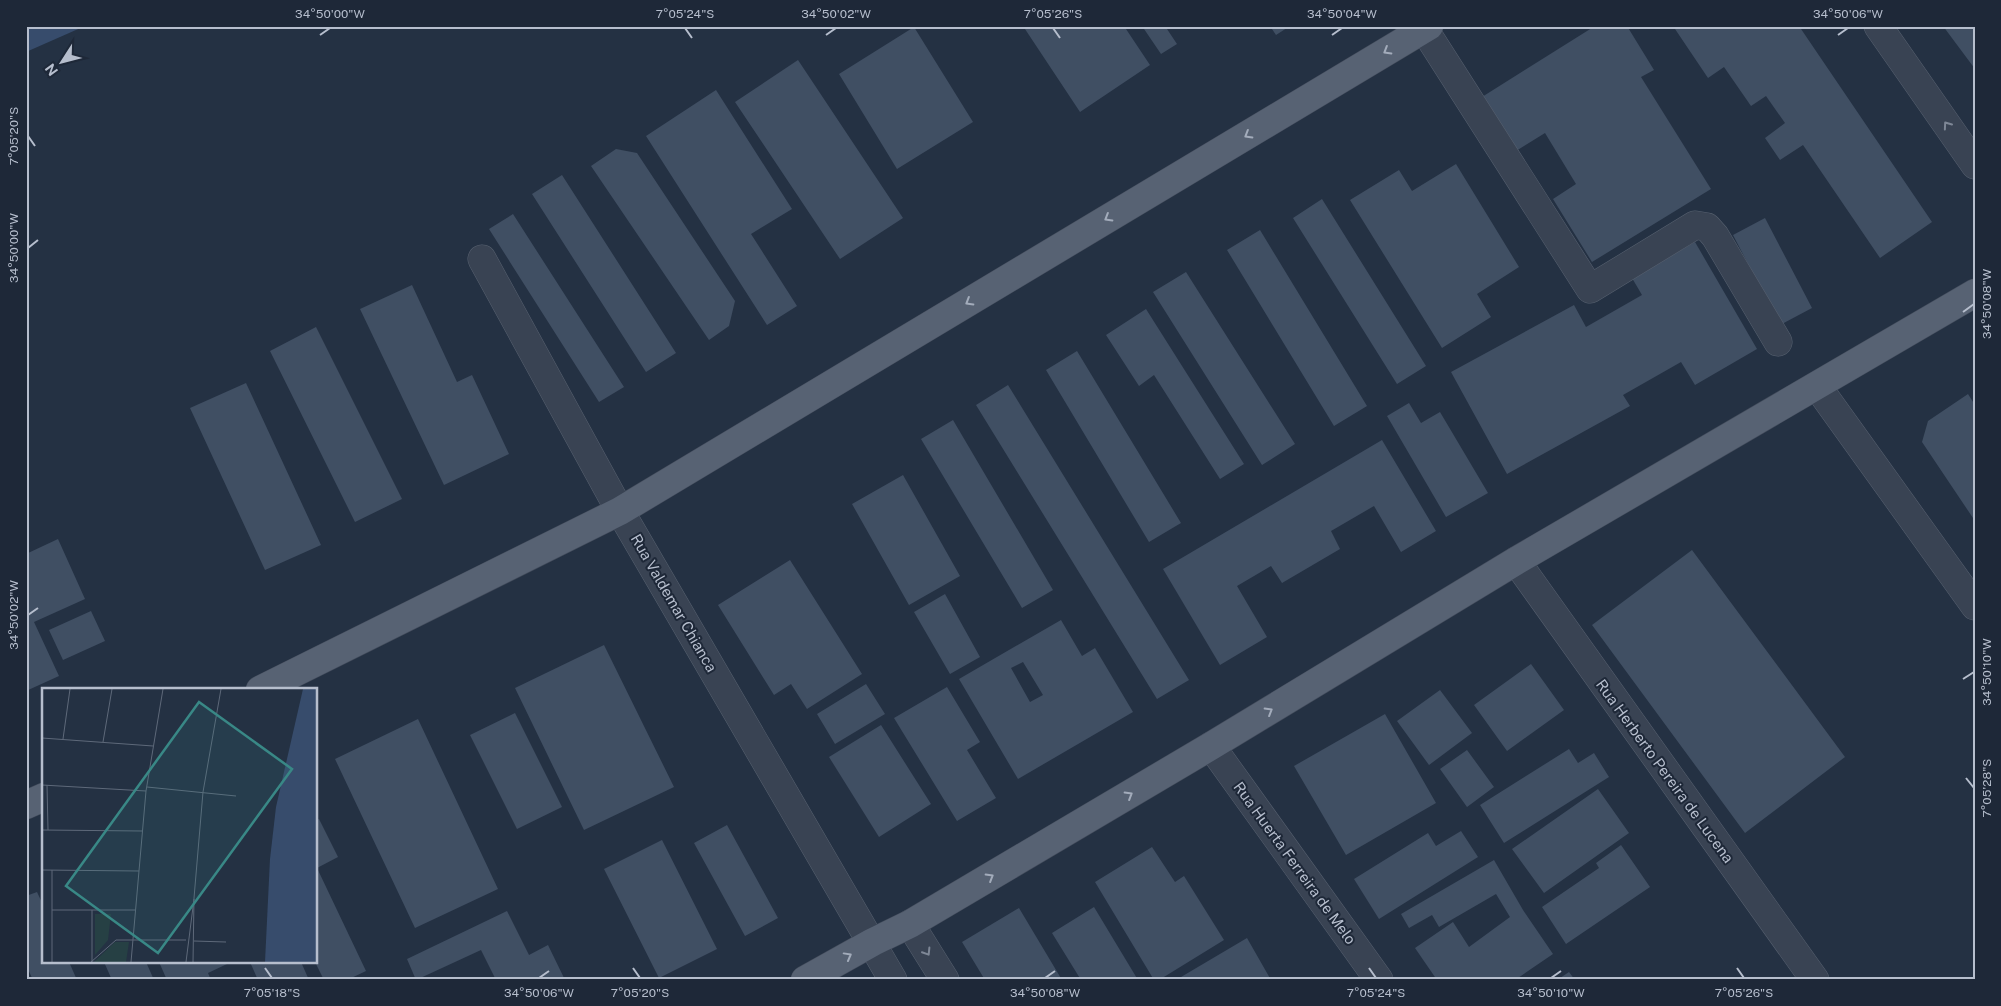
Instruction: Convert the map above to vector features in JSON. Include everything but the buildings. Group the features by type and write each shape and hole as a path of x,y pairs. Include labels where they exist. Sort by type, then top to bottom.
{"main road":[{"path":"264,688 620,511 1426,28"},
{"path":"805,980 873,942 910,924 1211,746 1516,561 1975,293"},
{"path":"26,805 42,797"}],"street":[{"path":"1878,26 1975,165"},
{"path":"1426,28 1590,289 1695,225 1707,227 1715,236 1778,342"},
{"name":"Rua Valdemar Chianca","path":"482,259 620,511 873,942 893,980"},
{"path":"1816,386 1975,606"},
{"name":"Rua Herberto Pereira de Lucena","path":"1516,561 1815,980"},
{"name":"Rua Huerta Ferreira de Melo","path":"1211,746 1379,980"},
{"path":"910,924 945,980"}],"water":[{"path":"26,26 85,26 26,52"}]}
